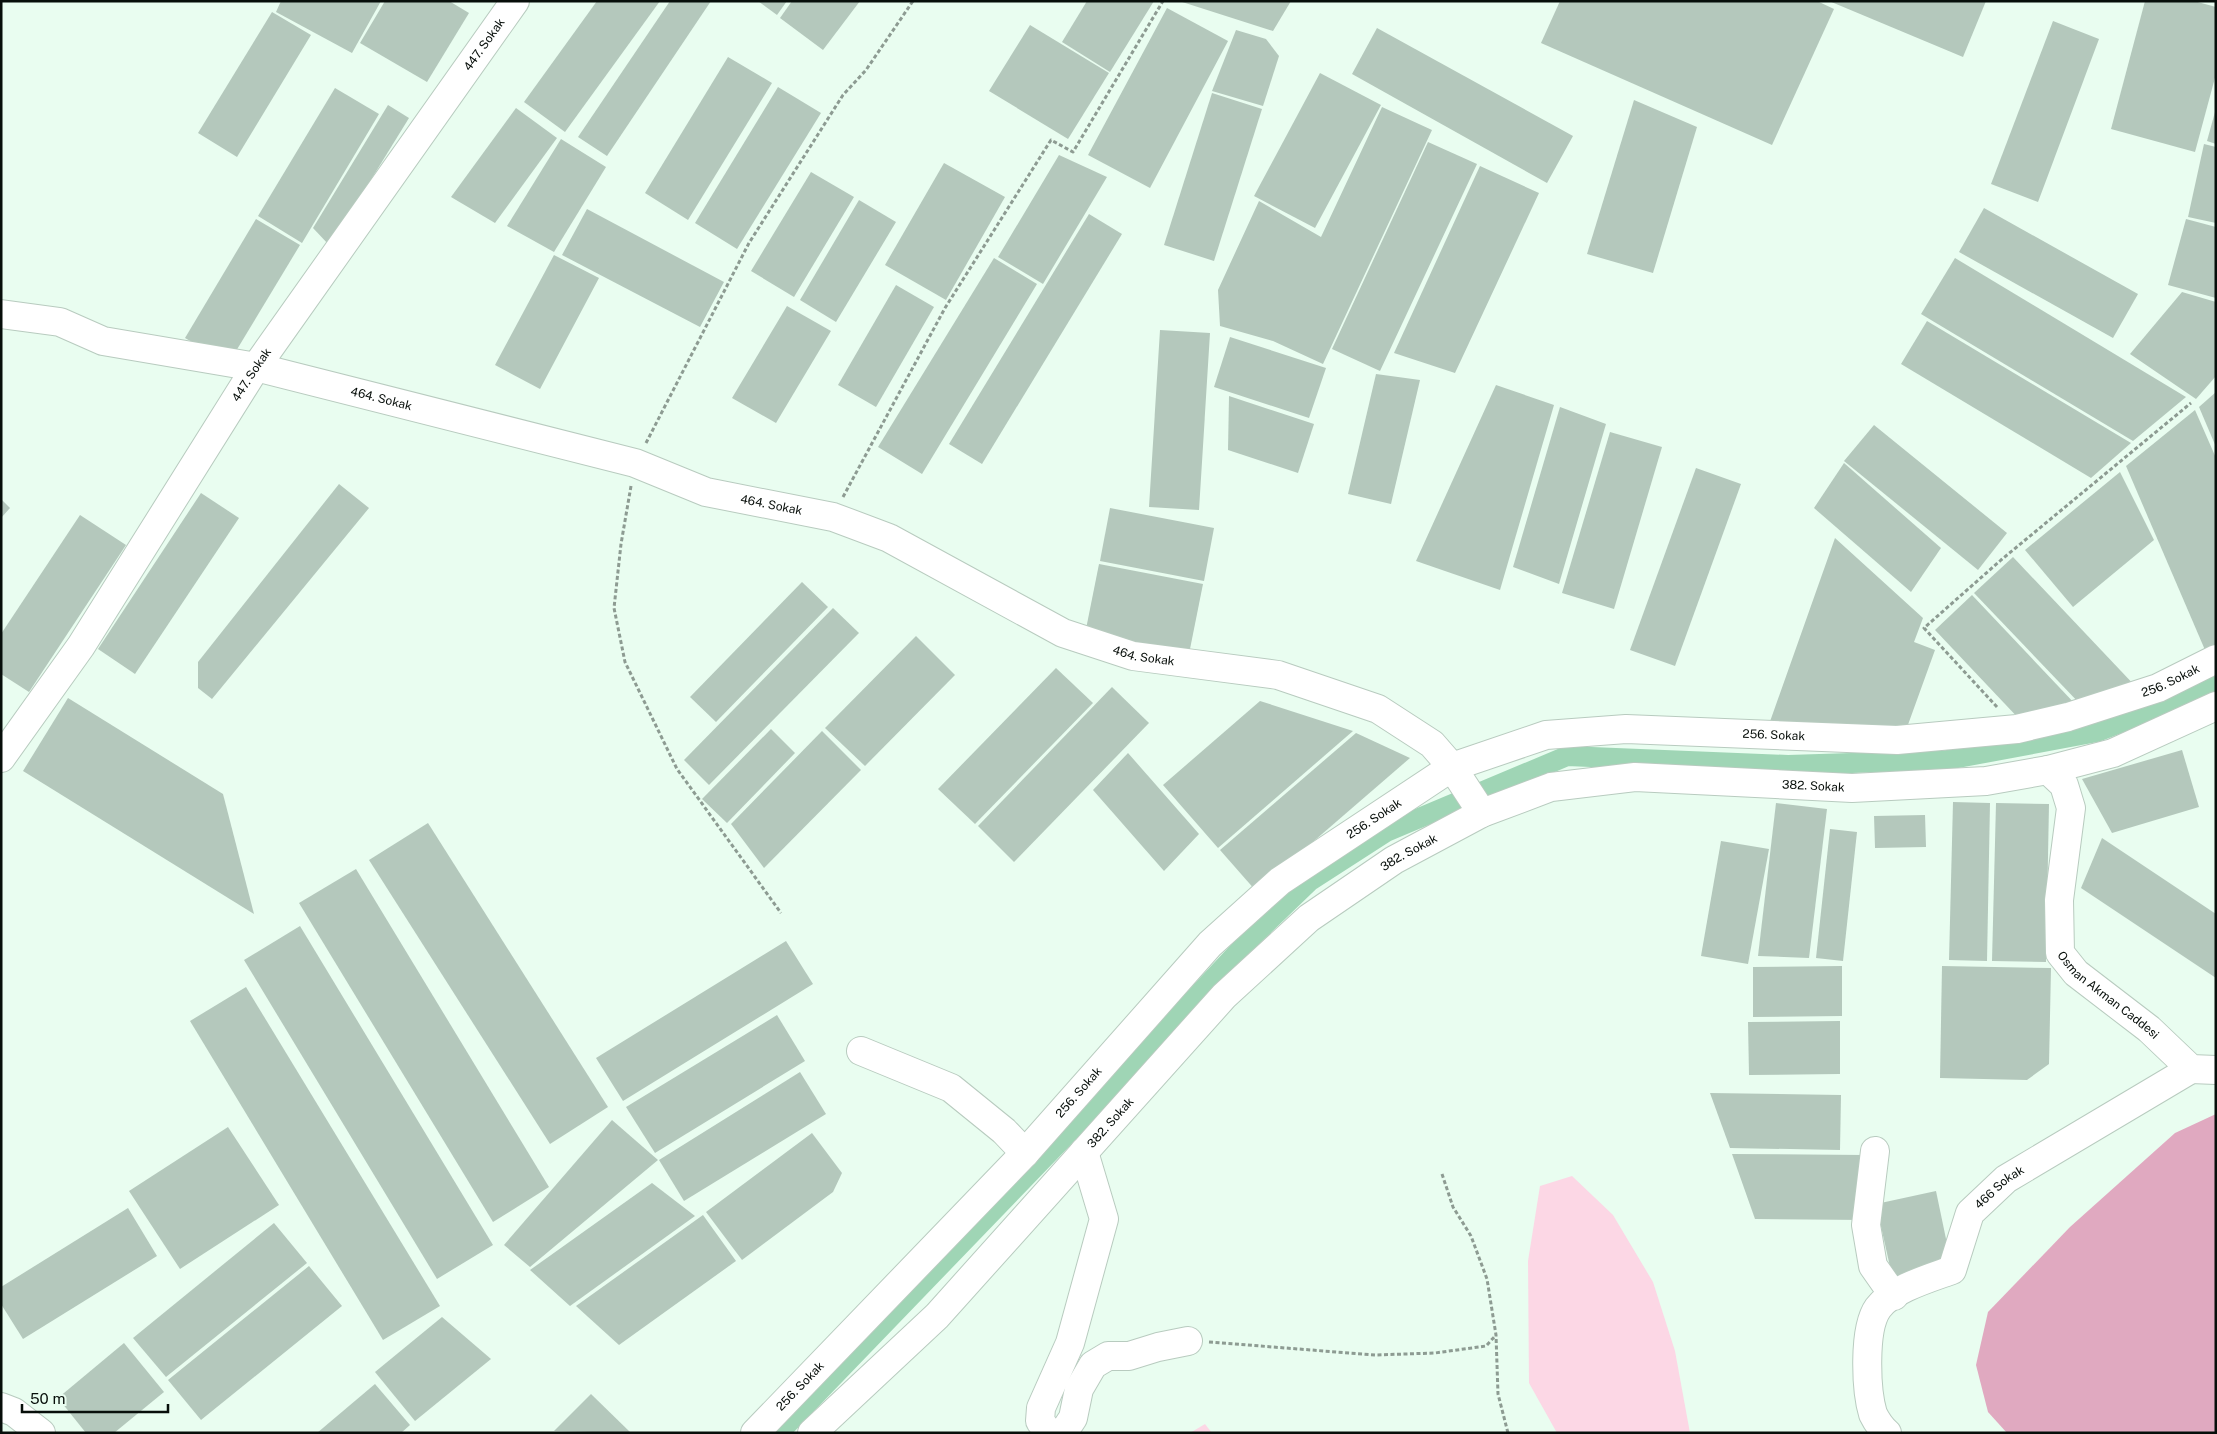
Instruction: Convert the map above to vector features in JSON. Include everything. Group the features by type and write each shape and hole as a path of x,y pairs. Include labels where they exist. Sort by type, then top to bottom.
{"street":[{"name":"447. Sokak","path":"1,758 81,646 256,367 515,1"},
{"name":"464. Sokak","path":"1,314 60,322 103,340 256,367 635,463 706,492 832,517 889,538 1063,633 1133,656 1278,675 1378,710 1432,744 1481,812"},
{"name":"256. Sokak","path":"755,1433 1026,1153 1210,944 1280,882 1456,775 1546,735 1626,729 1897,740 2017,728 2068,717 2158,688 2216,659"},
{"name":"382. Sokak","path":"812,1433 937,1316 1224,996 1308,918 1394,860 1481,812 1551,787 1635,777 1852,788 1986,781 2048,770 2113,753 2216,706"},
{"name":"Osman Akman Caddesi","path":"2048,770 2064,785 2071,808 2059,900 2060,953 2076,973 2203,1070"},
{"path":"861,1051 951,1088 1004,1131 1026,1153"},
{"name":"466 Sokak","path":"1887,1433 1874,1416 1870,1398 1869,1331 1878,1308 1905,1287 1952,1270 1970,1213 2006,1180 2203,1070"},
{"path":"1875,1151 1866,1225 1874,1266 1894,1296"},
{"path":"1049,1433 1040,1421 1041,1408 1070,1343 1104,1219 1084,1152"},
{"path":"1063,1433 1073,1418 1079,1389 1093,1365 1108,1356 1129,1356 1158,1347 1188,1341"},
{"path":"1,1408 14,1412 41,1433"}],"path":[{"path":"781,913 677,769 625,662 614,608 621,544 635,463 749,242 843,95 866,70 913,1"},
{"path":"832,517 945,308 1051,140 1073,152 1163,1"},
{"path":"2017,728 1924,628 2001,560 2191,403"},
{"path":"1442,1174 1452,1207 1471,1236 1487,1278 1496,1335 1498,1394 1508,1433"},
{"path":"1188,1341 1374,1355 1435,1353 1486,1346 1496,1335"}],"shaded area":[{"path":"2216,1114 2216,1433 2007,1433 1988,1412 1976,1365 1988,1312 2070,1227 2175,1133"},
{"path":"1572,1176 1613,1215 1653,1282 1675,1351 1690,1433 1557,1433 1529,1383 1528,1261 1540,1186"},
{"path":"1205,1424 1212,1433 1190,1433"}],"building":[{"path":"281,1 381,1 352,53 276,12"},
{"path":"385,1 449,1 469,13 427,82 360,43"},
{"path":"597,1 660,1 565,132 524,102"},
{"path":"670,1 711,1 607,156 578,137"},
{"path":"758,1 787,1 777,15"},
{"path":"792,1 860,1 823,50 780,18"},
{"path":"1087,1 1154,1 1110,72 1062,42"},
{"path":"1179,1 1291,1 1273,31"},
{"path":"1560,1 1817,1 1834,9 1772,145 1541,43"},
{"path":"1829,1 1986,1 1963,57"},
{"path":"2145,1 2194,1 2216,7 2216,74 2195,152 2111,129"},
{"path":"1167,8 1228,41 1150,188 1088,155"},
{"path":"272,12 311,35 237,157 198,133"},
{"path":"2053,21 2099,39 2038,202 1991,184"},
{"path":"1030,25 1109,73 1068,139 989,91"},
{"path":"1377,28 1573,136 1547,183 1352,74"},
{"path":"1236,30 1266,39 1279,56 1263,106 1212,91"},
{"path":"728,57 772,83 688,220 645,193"},
{"path":"1320,73 1381,105 1315,228 1254,196"},
{"path":"778,87 821,113 737,249 695,223"},
{"path":"335,88 379,114 302,243 258,216"},
{"path":"1212,93 1262,109 1214,261 1164,245"},
{"path":"1634,100 1697,127 1653,273 1587,254"},
{"path":"388,105 409,118 330,246 313,228"},
{"path":"1382,107 1432,130 1323,364 1273,341 1220,326 1218,290 1259,201 1321,237"},
{"path":"516,108 557,138 495,223 451,197"},
{"path":"2216,112 2216,144 2207,141"},
{"path":"561,139 606,167 554,252 507,226"},
{"path":"1428,142 1477,164 1380,371 1332,349"},
{"path":"2204,144 2216,147 2216,223 2188,217"},
{"path":"1059,155 1107,177 1043,284 998,257"},
{"path":"944,163 1005,197 946,300 885,265"},
{"path":"1480,166 1539,193 1455,373 1394,353"},
{"path":"811,172 854,197 794,297 751,271"},
{"path":"859,200 896,222 836,322 800,300"},
{"path":"1984,208 2138,294 2113,338 1959,252"},
{"path":"587,209 724,282 700,327 562,255"},
{"path":"1089,214 1122,234 982,464 949,444"},
{"path":"256,219 300,245 233,356 215,355 185,338"},
{"path":"2186,219 2216,227 2216,298 2168,285"},
{"path":"554,255 599,278 540,389 495,365"},
{"path":"994,258 1037,284 922,474 878,447"},
{"path":"1955,258 2186,397 2133,441 1921,314"},
{"path":"896,285 934,307 876,407 838,385"},
{"path":"2182,292 2216,302 2216,376 2196,399 2130,354"},
{"path":"787,306 831,331 776,423 732,398"},
{"path":"1927,321 2131,443 2091,478 1901,364"},
{"path":"1160,330 1210,333 1199,510 1149,507"},
{"path":"1230,337 1326,368 1309,418 1214,387"},
{"path":"1376,374 1420,380 1391,504 1348,494"},
{"path":"1496,385 1554,405 1500,590 1416,561"},
{"path":"2216,392 2216,447 2199,407"},
{"path":"1229,396 1314,424 1298,473 1228,450"},
{"path":"1560,407 1606,424 1559,584 1513,567"},
{"path":"2195,410 2216,458 2216,646 2205,650 2126,466"},
{"path":"1874,425 2007,533 1978,570 1844,461"},
{"path":"1610,432 1662,447 1614,609 1562,593"},
{"path":"1844,463 1941,548 1911,592 1814,508"},
{"path":"1696,468 1741,484 1675,666 1630,650"},
{"path":"2120,472 2154,540 2073,607 2025,550"},
{"path":"339,484 369,508 212,699 198,688 198,662"},
{"path":"201,493 239,518 135,674 98,649"},
{"path":"1,499 10,508 1,518"},
{"path":"1110,508 1214,528 1204,581 1100,561"},
{"path":"80,515 126,545 29,692 1,674 1,634"},
{"path":"1835,538 1923,618 1914,642 1935,650 1905,733 1767,730"},
{"path":"2013,557 2138,689 2081,705 1974,593"},
{"path":"1099,564 1203,584 1189,654 1085,634"},
{"path":"802,582 828,607 716,722 690,697"},
{"path":"1972,595 2077,706 2022,722 1935,630"},
{"path":"833,608 859,633 709,785 684,760"},
{"path":"916,636 955,675 865,766 825,728"},
{"path":"1056,668 1093,703 975,824 938,789"},
{"path":"1112,687 1149,723 1014,862 978,826"},
{"path":"68,698 223,794 254,914 23,771"},
{"path":"1260,701 1353,731 1218,848 1163,785"},
{"path":"771,729 795,753 727,823 702,799"},
{"path":"822,731 861,770 764,868 731,824"},
{"path":"1356,733 1410,758 1256,891 1220,850"},
{"path":"2182,750 2199,807 2112,833 2082,779"},
{"path":"1128,753 1199,834 1164,871 1093,790"},
{"path":"1953,802 1990,803 1987,961 1949,960"},
{"path":"1776,803 1827,809 1809,958 1758,956"},
{"path":"1996,803 2049,804 2046,962 1992,961"},
{"path":"1925,815 1926,847 1875,848 1874,816"},
{"path":"428,823 608,1107 550,1144 369,860"},
{"path":"1830,829 1857,832 1843,961 1816,958"},
{"path":"2102,838 2216,914 2216,978 2081,888"},
{"path":"1721,841 1769,849 1748,964 1701,956"},
{"path":"356,869 549,1187 493,1222 299,903"},
{"path":"300,926 493,1245 437,1279 244,960"},
{"path":"786,941 813,984 623,1101 596,1058"},
{"path":"1842,966 1842,1016 1753,1017 1753,967"},
{"path":"1942,966 2051,968 2049,1064 2027,1080 1940,1078"},
{"path":"246,987 440,1306 383,1340 190,1021"},
{"path":"777,1015 805,1061 655,1153 626,1107"},
{"path":"1840,1021 1840,1074 1749,1075 1748,1022"},
{"path":"800,1072 826,1114 684,1201 659,1160"},
{"path":"1710,1093 1841,1095 1840,1150 1730,1148"},
{"path":"612,1120 658,1160 530,1267 504,1245"},
{"path":"228,1127 279,1205 180,1269 129,1191"},
{"path":"812,1133 842,1173 833,1192 742,1260 706,1212"},
{"path":"1732,1154 1865,1155 1864,1220 1755,1219"},
{"path":"652,1183 695,1216 570,1306 530,1270"},
{"path":"1936,1191 1950,1258 1895,1289 1876,1204"},
{"path":"128,1208 157,1256 23,1339 1,1304 1,1287"},
{"path":"703,1215 736,1261 619,1345 576,1306"},
{"path":"274,1223 307,1263 166,1377 133,1338"},
{"path":"309,1266 342,1306 201,1420 168,1380"},
{"path":"442,1317 491,1359 415,1421 375,1372"},
{"path":"124,1343 164,1392 114,1433 86,1433 58,1398"},
{"path":"375,1384 410,1425 401,1433 317,1433"},
{"path":"591,1394 631,1433 554,1431"}],"waterway":[{"path":"779,1433 1073,1128 1250,939 1310,881 1386,832 1567,756 1788,765 1947,760 2097,732 2216,686"}]}
